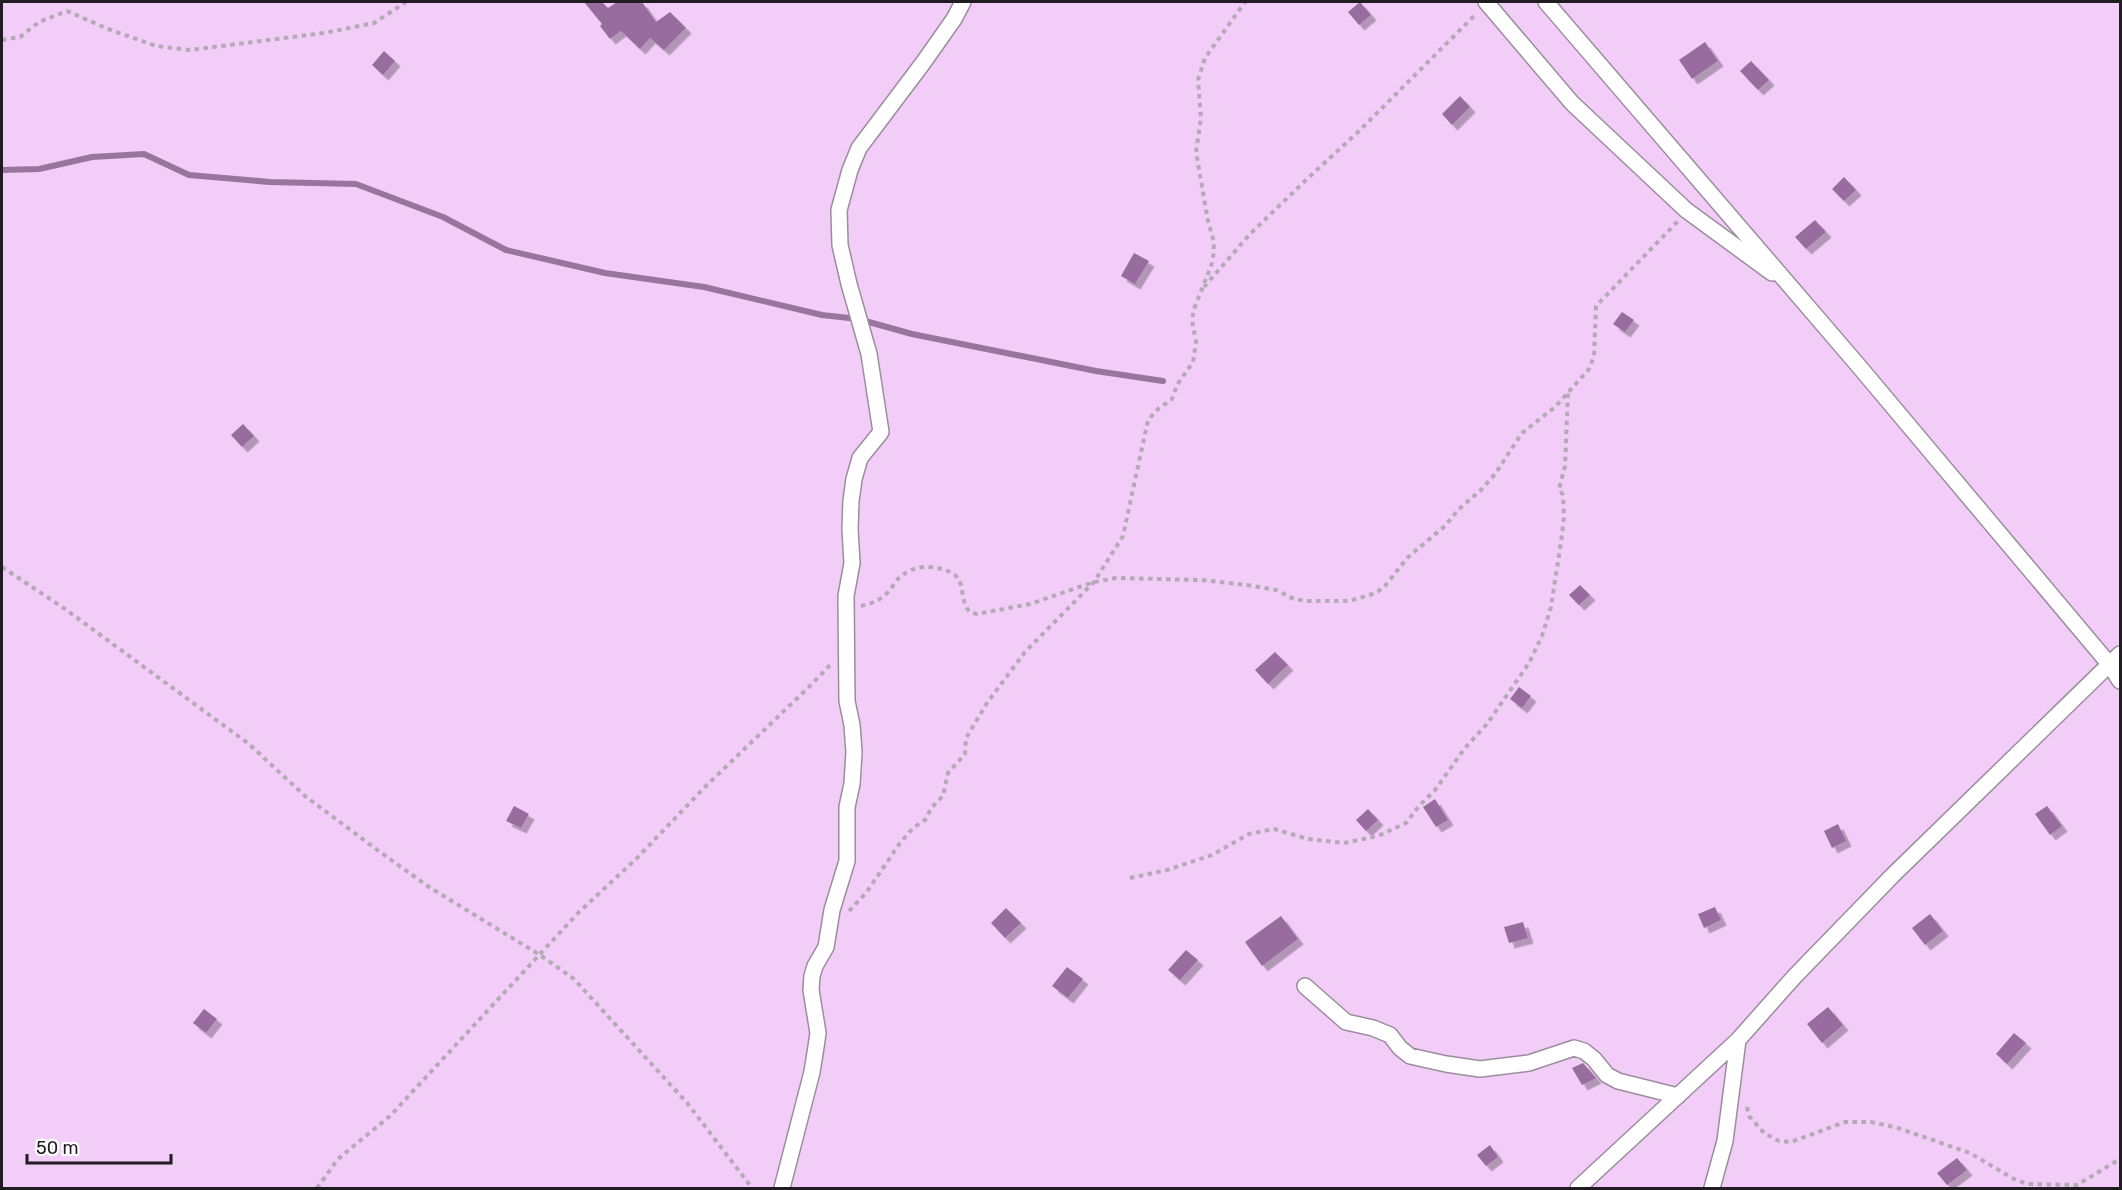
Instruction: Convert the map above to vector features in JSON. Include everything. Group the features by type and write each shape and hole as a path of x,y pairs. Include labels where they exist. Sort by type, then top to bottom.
{"street":[{"path":"782,1188 812,1072 818,1033 811,990 812,976 826,947 838,887 847,861 847,807 854,763 852,725 847,701 846,596 852,563 850,529 854,479 860,458 881,432 869,354 840,244 839,210 850,170 859,148 923,63 963,2"},
{"path":"1486,2 1572,103 1686,210 1793,289"},
{"path":"1546,2 2115,660 2121,681"},
{"path":"1578,1188 1738,1040 1795,976 1893,875 2115,660"},
{"path":"1305,986 1346,1022 1373,1028 1390,1035 1410,1056 1446,1065 1480,1069 1529,1063 1574,1048 1584,1051 1607,1075 1618,1081 1678,1096"},
{"path":"1712,1188 1725,1141 1738,1040"}],"path":[{"path":"2,40 20,37 39,22 67,11 156,46 190,50 324,33 374,23 406,2"},
{"path":"830,928 856,905 900,843 913,828 925,820 932,807 944,796 948,773 965,754 966,738 987,703 1025,652 1094,582 1123,536 1148,420 1172,399 1176,386 1193,362 1196,342 1192,320 1194,309 1213,261 1214,242 1196,152 1201,117 1198,80 1205,58 1245,2"},
{"path":"1203,288 1250,234 1357,133 1486,2"},
{"path":"846,617 860,606 874,603 887,594 898,579 909,571 925,566 953,573 961,582 963,603 970,612 977,614 1030,604 1094,582 1116,578 1201,580 1266,588 1294,599 1307,601 1349,601 1376,593 1385,586 1407,558 1445,526 1481,490 1495,474 1522,433 1555,407 1589,369 1593,362 1596,306 1665,236 1686,210"},
{"path":"1130,878 1167,870 1212,855 1249,834 1274,829 1308,839 1344,843 1378,836 1406,823 1499,708 1529,663 1542,636 1551,607 1562,534 1563,495 1559,489 1565,466 1568,393"},
{"path":"2,567 65,609 249,744 305,796 420,881 540,955 574,979 688,1104 752,1188"},
{"path":"317,1188 338,1159 390,1116 578,913 636,860 707,784 813,684 847,644"},
{"path":"1745,1102 1749,1116 1764,1133 1779,1141 1791,1142 1845,1122 1870,1122 1898,1128 1970,1154 2012,1179 2027,1184 2077,1185 2121,1159"}],"shaded area":[{"path":"2,2 2120,2 2120,1188 2,1188"}],"building":[{"path":"584,2 602,2 608,8 617,2 642,2 656,22 670,12 686,28 664,50 650,38 640,49 621,31 610,39 600,26 602,24"},
{"path":"1360,2 1371,15 1359,25 1348,12"},
{"path":"1705,42 1718,61 1692,79 1679,60"},
{"path":"384,51 395,61 383,75 372,65"},
{"path":"1751,61 1769,80 1758,90 1740,71"},
{"path":"1460,96 1470,107 1452,125 1442,114"},
{"path":"1844,177 1856,190 1844,201 1832,189"},
{"path":"1815,220 1826,232 1806,249 1795,237"},
{"path":"1134,253 1149,261 1135,284 1121,276"},
{"path":"1622,312 1634,320 1625,332 1613,324"},
{"path":"243,424 254,436 242,447 231,435"},
{"path":"1580,585 1590,595 1579,605 1569,595"},
{"path":"1275,652 1288,665 1268,684 1255,670"},
{"path":"1519,687 1531,696 1522,708 1510,699"},
{"path":"1435,799 1448,820 1436,827 1423,807"},
{"path":"514,806 529,814 521,828 506,821"},
{"path":"2047,806 2062,826 2050,835 2035,814"},
{"path":"1368,809 1378,820 1366,831 1356,820"},
{"path":"1838,824 1846,841 1832,848 1824,831"},
{"path":"1715,907 1721,920 1704,928 1698,914"},
{"path":"1006,908 1021,923 1005,938 991,923"},
{"path":"1930,914 1943,931 1925,945 1912,928"},
{"path":"1281,916 1298,939 1262,966 1245,942"},
{"path":"1523,922 1528,938 1509,943 1504,927"},
{"path":"1186,950 1198,960 1180,980 1168,970"},
{"path":"1067,967 1083,979 1068,998 1052,986"},
{"path":"1828,1007 1843,1025 1822,1043 1807,1024"},
{"path":"204,1009 217,1019 206,1033 193,1023"},
{"path":"2014,1033 2026,1043 2007,1064 1996,1054"},
{"path":"1583,1063 1596,1078 1582,1085 1572,1068"},
{"path":"1490,1145 1498,1157 1486,1166 1477,1155"},
{"path":"1957,1158 1967,1170 1947,1185 1937,1173"}],"waterway":[{"path":"2,170 39,169 92,157 144,154 189,175 270,182 356,184 443,217 506,250 605,273 704,287 822,315 858,319 912,334 1096,371 1163,381"}]}
